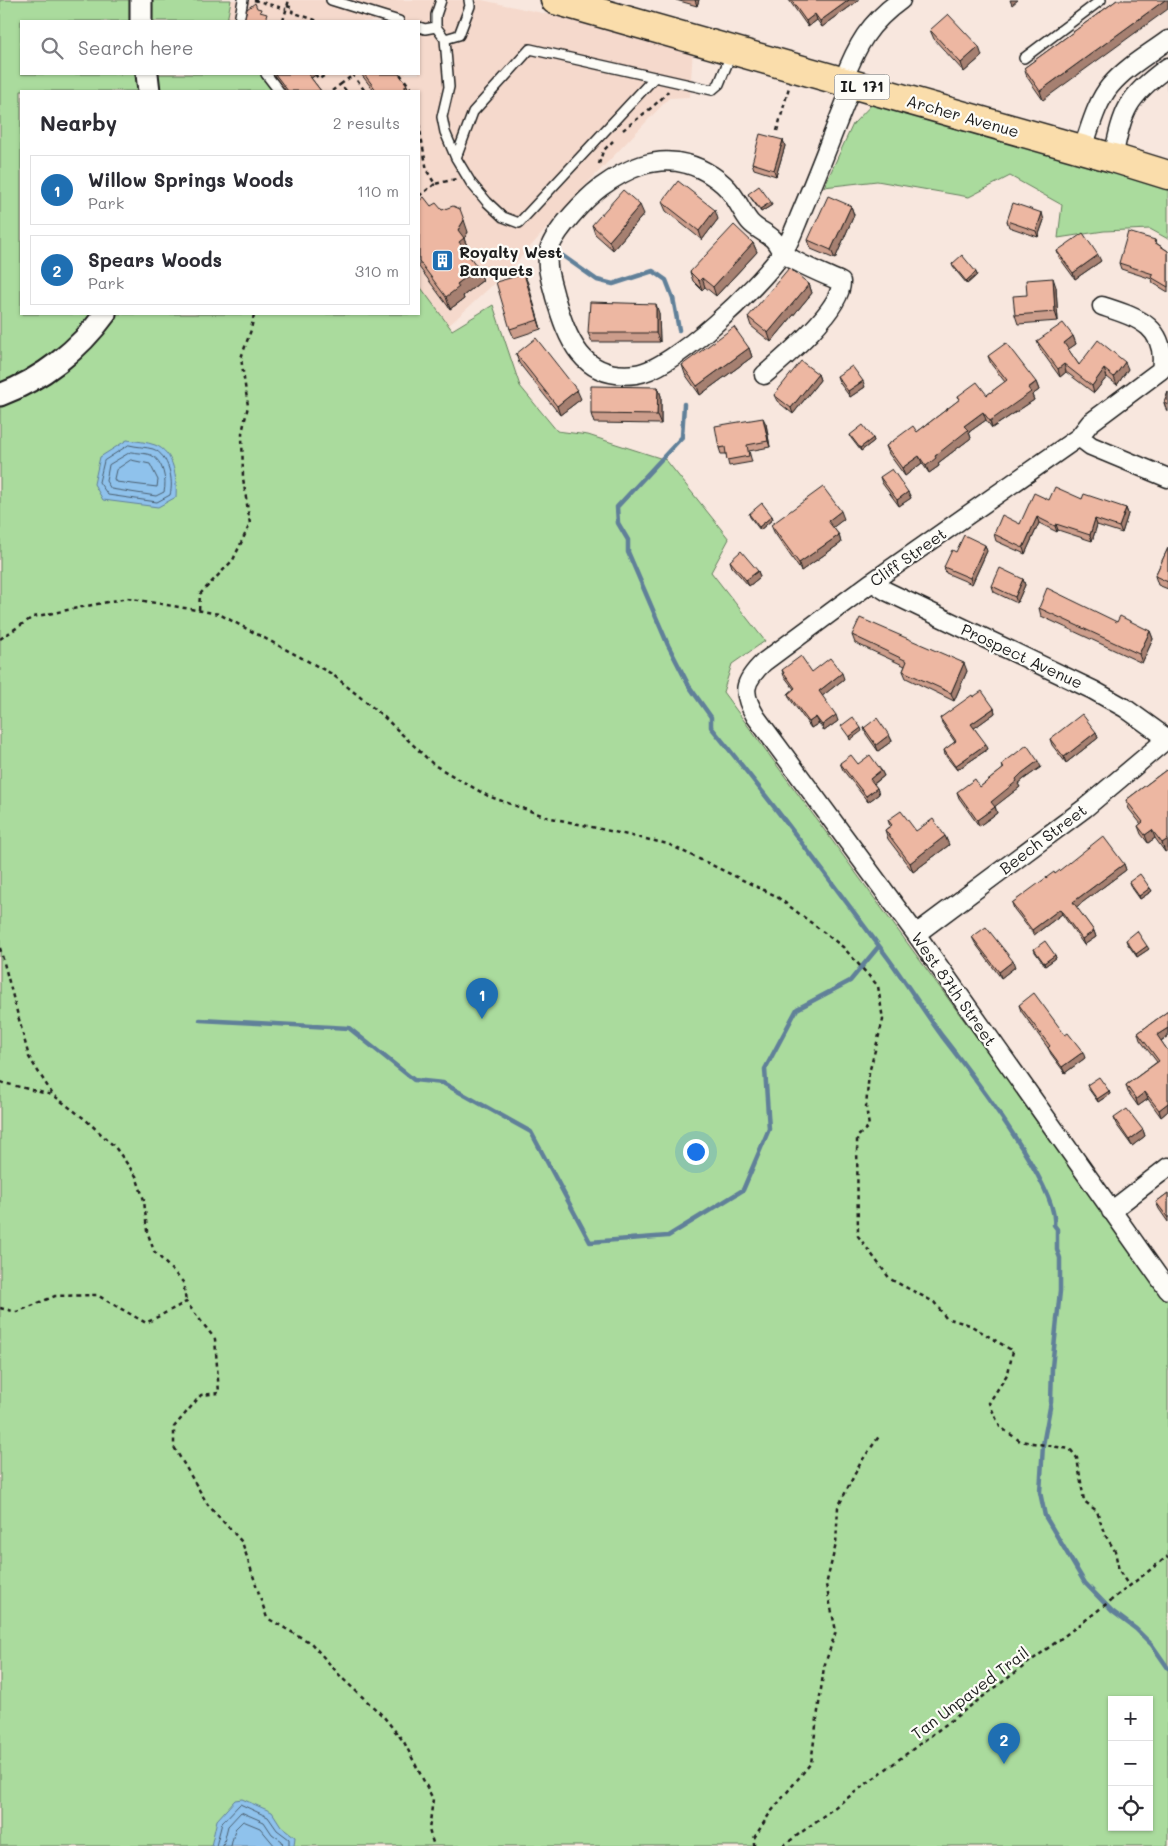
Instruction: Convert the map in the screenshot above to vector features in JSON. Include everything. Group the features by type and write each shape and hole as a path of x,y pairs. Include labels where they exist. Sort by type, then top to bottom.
{"main road":[{"name":"Archer Avenue","path":"554,0 848,82 1168,175"}],"street":[{"path":"141,0 141,20"},
{"path":"764,375 795,348 819,323 841,289 841,282 783,253 773,239 749,221 731,193 718,180 687,164 661,162 642,164 620,173 595,191 557,234 550,248 548,272 563,324 575,348 585,360 597,368 612,373 636,374 652,369 722,318 758,284 783,253 848,82 856,49 872,25 901,0"},
{"path":"1082,150 1095,114 1110,87 1127,69 1168,40"},
{"path":"1113,158 1126,107 1142,88 1168,67"},
{"path":"146,75 149,90"},
{"name":"Cliff Street","path":"745,687 754,672 764,662 872,582 1079,436 1090,423 1161,370 1167,358 1168,345 1163,333 1152,323 1102,306"},
{"path":"0,394 20,387 74,351 104,315"},
{"path":"1079,436 1091,446 1168,478"},
{"name":"Prospect Avenue","path":"872,582 886,591 1093,690 1125,708 1168,739"},
{"name":"West 87th Street","path":"745,687 745,695 756,716 916,934 1168,1290"},
{"name":"Beech Street","path":"916,934 1085,808 1168,739"},
{"path":"1111,1211 1168,1167"}],"lane":[{"path":"239,20 243,0"},
{"path":"331,0 396,20"},
{"path":"441,0 436,15 436,27 445,39 449,87 442,117 445,132 456,158 487,202 503,217 519,224 655,77"},
{"path":"445,39 459,35 470,6 469,0"},
{"path":"1024,58 1102,0"},
{"path":"420,27 425,29 436,27"},
{"path":"456,158 473,112 530,49 712,90 719,84 733,50"},
{"path":"267,75 278,90"}],"path":[{"path":"254,0 293,8 292,12 315,20"},
{"path":"283,20 289,0"},
{"path":"316,75 319,79 325,75"},
{"path":"333,90 353,75 364,90"},
{"path":"401,75 412,90"},
{"path":"777,131 792,78"},
{"path":"618,133 663,99 674,81"},
{"path":"341,84 345,90"},
{"path":"420,130 427,171 436,184"},
{"path":"599,164 603,151 614,140"},
{"path":"420,195 436,184 467,176"},
{"path":"199,610 200,594 233,560 250,524 244,478 242,433 248,406 241,358 251,330 254,315"},
{"path":"0,639 33,617 127,598 219,614 332,674 383,716 434,765 488,796 547,817 668,844 710,862 776,896 843,947 868,972 878,986 883,1020 869,1073 866,1107 868,1126 857,1137 858,1236 890,1279 934,1302 946,1318 970,1324 1013,1351 1008,1374 989,1403 1000,1427 1020,1441 1070,1449 1077,1458 1084,1501 1097,1511 1104,1533 1115,1551 1119,1571 1129,1586"},
{"path":"0,948 29,1057 53,1095 86,1120 115,1147 136,1176 144,1200 146,1231 154,1251 183,1282 186,1302 215,1339 219,1393 201,1395 174,1427 174,1447 208,1505 242,1542 267,1618 312,1643 343,1679 383,1716 404,1742 434,1799 429,1830 434,1846"},
{"path":"0,1082 53,1095"},
{"path":"0,1308 17,1312 55,1296 97,1295 146,1323 186,1302"},
{"path":"754,1846 754,1838 770,1813 811,1763 824,1667 836,1631 826,1586 836,1544 838,1507 861,1462 880,1435"},
{"name":"Tan Unpaved Trail","path":"783,1846 1087,1619 1168,1556"}],"shaded area":[{"path":"231,0 482,0 693,47 690,97 669,98 583,188 512,267 445,329 420,296 420,90 263,90 252,75 420,75 420,20 227,20"}],"green space":[{"path":"0,0 231,0 227,20 20,20 20,75 263,75 274,90 20,90 20,315 420,315 420,286 452,330 493,305 520,386 557,431 588,435 666,460 729,539 711,572 765,641 732,664 723,692 1168,1298 1168,1846 0,1846"},
{"path":"877,99 1168,181 1168,239 1150,229 1104,231 1058,238 1062,205 1010,176 969,197 877,181 824,187 853,124"}],"water":[{"path":"127,440 155,445 167,454 171,460 175,475 176,497 158,507 103,500 94,484 100,457"},
{"path":"242,1799 272,1812 281,1826 295,1837 294,1846 211,1846 217,1820 235,1800"}],"building":[{"path":"791,0 849,0 820,21 815,14 806,21"},
{"path":"1117,0 1165,0 1040,91 1024,68"},
{"path":"255,3 257,8 261,9 260,12 267,14 266,17 269,20 244,20 247,9"},
{"path":"948,14 979,47 961,63 930,30"},
{"path":"276,75 309,75 320,90 287,90"},
{"path":"365,75 400,75 407,85 405,90 376,90"},
{"path":"760,134 783,140 774,170 752,163"},
{"path":"678,181 715,210 699,231 662,202"},
{"path":"759,186 771,202 760,209 748,194"},
{"path":"623,190 640,205 609,241 592,225"},
{"path":"828,196 851,206 831,250 808,240"},
{"name":"Royalty West Banquets","path":"424,197 431,206 436,203 442,210 453,206 460,209 464,220 458,230 464,238 459,242 478,268 457,284 459,287 446,297 420,262 420,200"},
{"path":"1013,203 1042,213 1036,231 1007,221"},
{"path":"734,225 753,243 713,287 702,278 699,281 690,272"},
{"path":"1128,232 1155,240 1154,242 1168,251 1168,287 1151,277 1153,274 1119,263"},
{"path":"1083,233 1098,255 1073,273 1057,251"},
{"path":"962,255 976,272 966,281 952,264"},
{"path":"789,268 809,284 768,333 748,317"},
{"path":"524,274 538,320 510,329 496,282"},
{"path":"1053,278 1055,312 1015,315 1013,296 1027,295 1026,280"},
{"path":"590,302 656,304 656,333 588,333"},
{"path":"1063,323 1073,336 1064,343 1079,365 1098,340 1125,362 1114,377 1104,369 1092,386 1064,364 1058,369 1037,341"},
{"path":"734,327 749,348 697,386 682,365"},
{"path":"536,338 577,390 557,406 516,354"},
{"path":"1006,343 1036,382 1028,388 1031,392 990,421 983,412 964,426 968,430 935,456 936,458 926,466 919,456 902,468 886,446 913,426 917,432 960,399 958,396 977,382 987,395 1007,380 988,356"},
{"path":"801,361 818,374 791,408 774,395"},
{"path":"852,366 863,381 848,391 837,376"},
{"path":"591,386 658,387 657,415 591,414"},
{"path":"1168,392 1168,405 1164,403"},
{"path":"763,418 768,441 747,445 749,456 727,460 725,447 719,448 715,426"},
{"path":"863,425 873,438 860,448 850,435"},
{"path":"892,469 908,492 897,500 880,477"},
{"path":"823,487 841,511 828,521 839,535 799,563 771,525"},
{"path":"1055,487 1082,499 1084,494 1126,508 1119,527 1095,519 1090,535 1056,524 1055,526 1037,517 1023,548 994,534 1002,515 1020,524 1034,493 1049,500"},
{"path":"762,503 772,516 759,527 749,514"},
{"path":"964,535 985,545 970,578 944,567 952,550 956,552"},
{"path":"1168,548 1168,582 1155,576"},
{"path":"741,551 758,571 746,580 730,561"},
{"path":"1000,568 1023,579 1015,597 992,586"},
{"path":"1047,588 1117,622 1120,616 1150,631 1139,654 1039,608"},
{"path":"860,618 964,663 951,693 903,671 907,661 852,635"},
{"path":"801,656 812,672 830,658 842,673 819,691 836,715 822,725 816,717 809,722 788,694 795,688 782,670"},
{"path":"982,691 994,708 971,724 986,744 955,766 944,750 956,741 940,718 972,695 973,697"},
{"path":"1082,714 1096,732 1064,757 1050,739"},
{"path":"853,717 861,728 849,737 841,726"},
{"path":"877,718 889,735 876,745 864,728"},
{"path":"1027,745 1038,761 991,802 995,807 977,820 957,792 975,779 980,787 1004,768 1002,764"},
{"path":"851,755 858,764 870,755 881,770 870,779 877,788 866,796 840,763"},
{"path":"1166,770 1168,772 1168,839 1162,843 1152,830 1145,835 1138,826 1143,822 1126,800"},
{"path":"901,811 916,831 933,819 945,836 910,863 885,830 892,825 888,820"},
{"path":"1103,836 1124,864 1073,902 1094,931 1082,939 1060,909 1032,930 1012,903 1054,872 1055,874"},
{"path":"1140,874 1150,888 1139,896 1129,882"},
{"path":"986,927 1013,961 999,972 972,937"},
{"path":"1137,931 1147,946 1136,954 1126,940"},
{"path":"1045,941 1055,955 1044,963 1034,949"},
{"path":"1034,993 1065,1035 1068,1033 1083,1052 1062,1067 1048,1048 1050,1046 1019,1005"},
{"path":"1168,1011 1168,1028 1157,1035 1168,1051 1168,1103 1159,1110 1145,1092 1136,1099 1126,1085 1159,1061 1138,1033"},
{"path":"1099,1077 1109,1091 1097,1099 1087,1085"},
{"path":"1127,1109 1143,1130 1129,1140 1114,1118"},
{"path":"1168,1193 1168,1218 1156,1202"}],"waterway":[{"path":"563,256 597,280 613,284 653,271 666,280 673,298 679,330"},
{"path":"684,404 682,437 617,507 618,523 628,540 628,552 668,645 689,686 711,717 711,727 779,812 888,958 1010,1129 1043,1185 1052,1208 1054,1225 1057,1229 1057,1250 1060,1258 1060,1291 1052,1367 1051,1402 1043,1445 1040,1492 1045,1516 1085,1583 1112,1611 1136,1629 1152,1645 1168,1668"},
{"path":"200,1020 349,1028 414,1080 443,1083 531,1132 590,1242 668,1236 743,1190 769,1129 765,1069 797,1009 850,981 879,946"}],"place":[{"name":"Royalty West Banquets","path":"443,261"},
{"name":"Willow Springs Woods","path":"482,1019"},
{"name":"Spears Woods","path":"1004,1764"}]}
